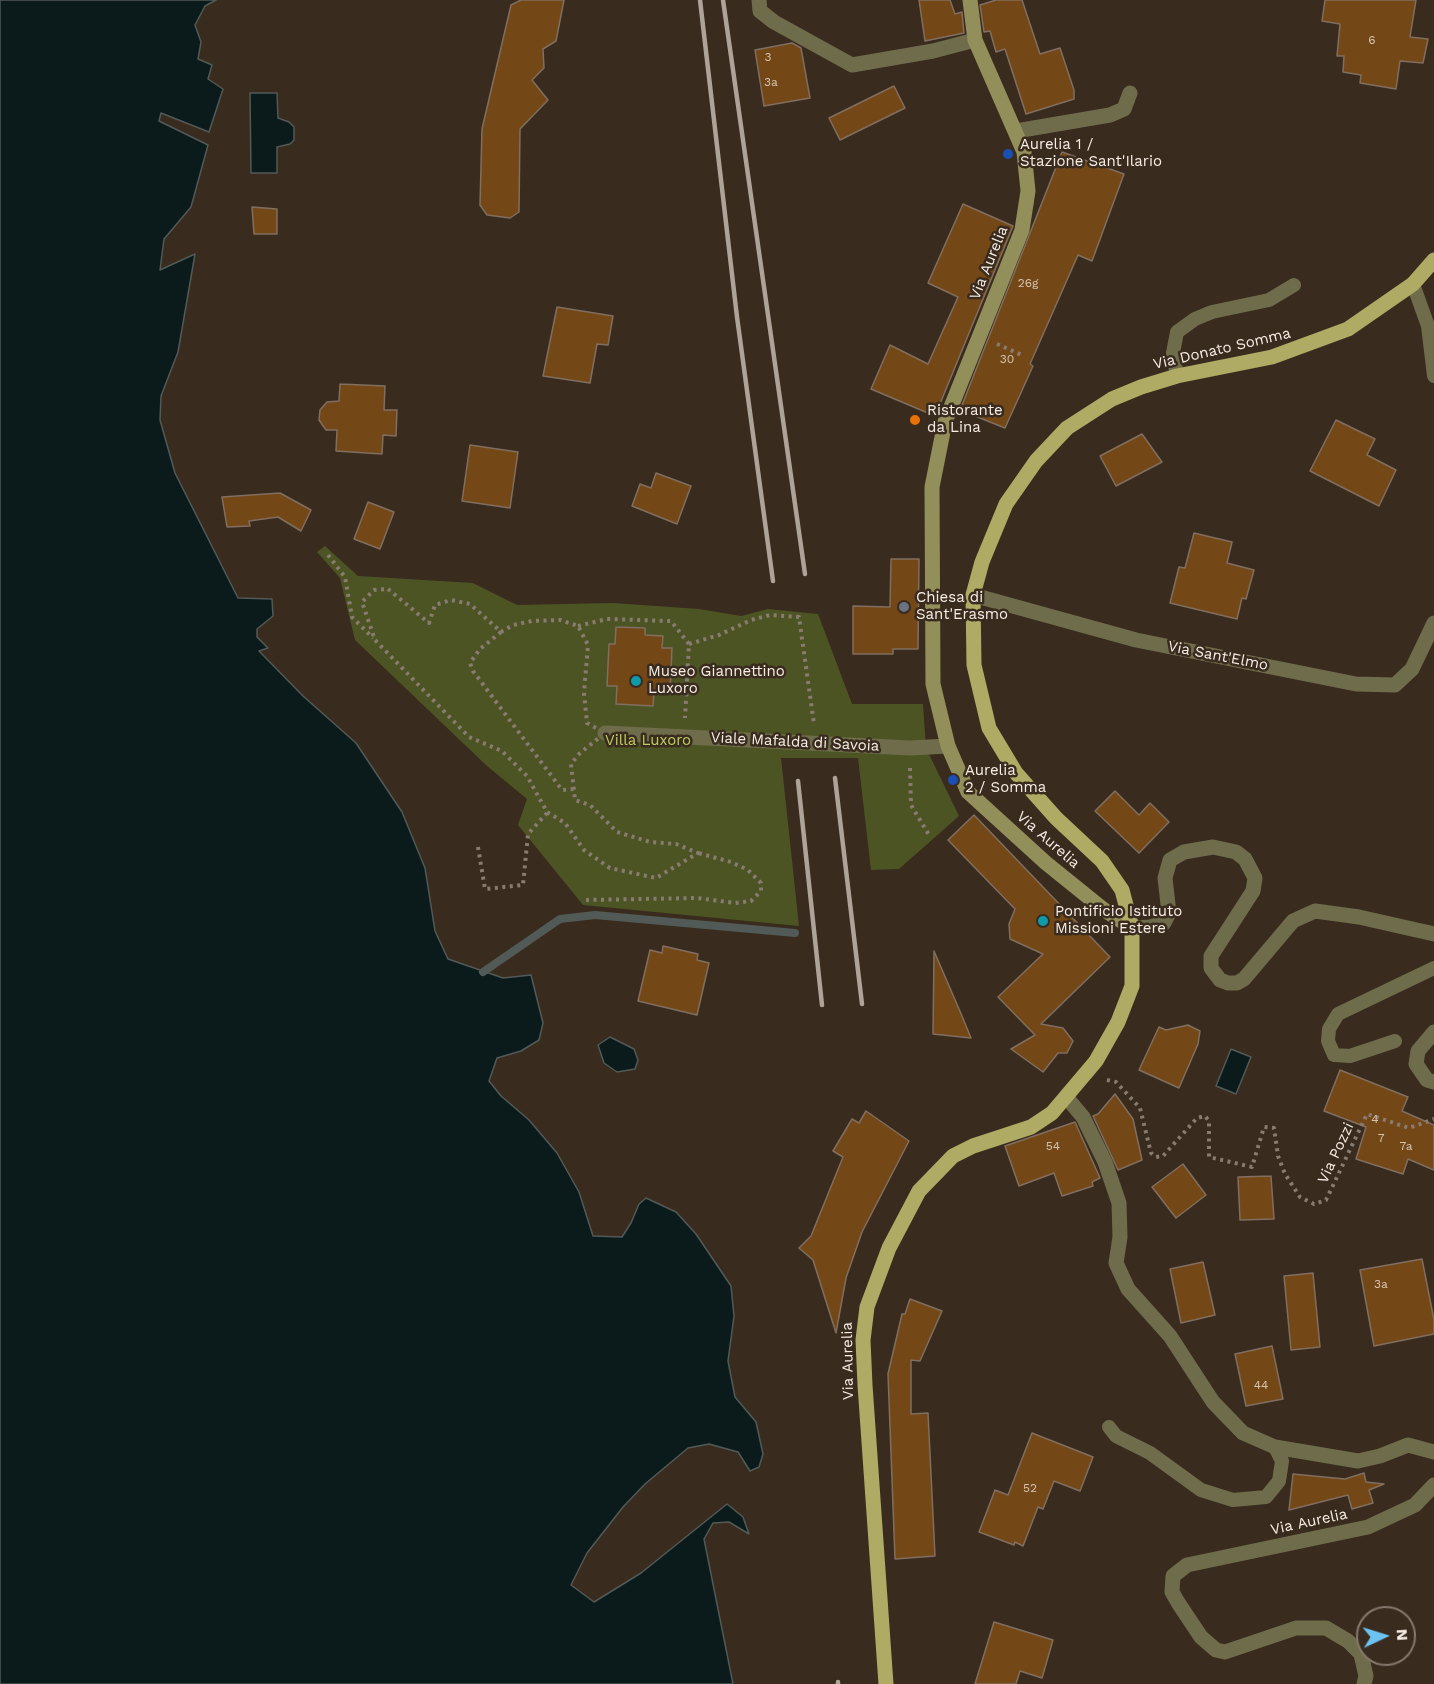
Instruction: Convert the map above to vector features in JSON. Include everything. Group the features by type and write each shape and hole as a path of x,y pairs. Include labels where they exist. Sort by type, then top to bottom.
{"main road":[{"name":"Via Donato Somma","path":"1132,928 1122,890 1102,861 1056,818 1016,773 989,728 974,665 973,595 982,562 1006,504 1036,461 1067,428 1112,399 1177,376 1298,350 1348,329 1413,284 1434,260"},
{"name":"Via Aurelia","path":"886,1684 865,1385 863,1340 867,1307 889,1248 919,1191 953,1156 974,1146 1031,1127 1052,1113 1096,1061 1118,1022 1132,986 1132,928"}],"street":[{"path":"759,0 760,11 774,22 852,66 933,51 975,40"},
{"name":"Via Aurelia","path":"970,0 975,40 1024,152 1028,190 1022,230 945,422 932,487 933,684 948,746 968,792 1046,863 1103,909 1132,928"},
{"path":"1016,131 1110,115 1124,110 1130,93"},
{"name":"Via Sant'Elmo","path":"973,595 1136,640 1356,684 1395,685 1412,669 1434,623"},
{"name":"Viale Mafalda di Savoia","path":"605,733 910,748 948,746"},
{"path":"1132,928 1164,923 1169,913 1165,878 1170,860 1184,852 1213,848 1236,852 1245,860 1255,878 1253,891 1211,956 1210,968 1220,980 1237,983 1244,979 1293,921 1315,911 1359,917 1434,934"},
{"path":"1434,1032 1418,1051 1416,1064 1427,1080 1434,1082"},
{"path":"1067,1098 1083,1117 1105,1162 1119,1203 1120,1237 1116,1263 1128,1289 1170,1336 1213,1402 1243,1433 1275,1447 1358,1461 1380,1456 1408,1445 1434,1452"},
{"name":"Via Aurelia","path":"1364,1684 1366,1676 1361,1654 1348,1641 1326,1628 1296,1628 1225,1652 1216,1650 1201,1637 1172,1593 1173,1576 1187,1565 1368,1527 1415,1505 1434,1485"}],"lane":[{"path":"1413,284 1428,326 1434,376"},
{"path":"1177,376 1173,353 1177,332 1195,319 1212,312 1269,300 1294,285"},
{"path":"1395,1041 1350,1056 1334,1055 1328,1041 1329,1029 1338,1014 1434,968"},
{"path":"1108,1427 1116,1436 1150,1453 1201,1490 1233,1500 1266,1497 1279,1481 1282,1461 1275,1447"}],"path":[{"path":"979,336 1024,356"},
{"path":"327,555 345,577 352,617 469,737 502,751 527,776 548,812 565,823 584,850 610,867 656,878 698,853"},
{"path":"375,640 363,602 374,590 388,589 429,623 435,605 451,600 470,604 501,632"},
{"path":"689,644 770,615 799,616 817,743"},
{"path":"574,789 562,790 473,672 470,663 480,649 513,625 532,621 560,620 578,626 607,619 671,621 689,644 683,736"},
{"path":"578,626 588,645 584,693 587,723 605,733 580,753 571,764 575,800 590,805 617,832 650,842 676,844 731,862 748,870 761,883 761,891 751,901 735,903 697,898 586,900"},
{"path":"910,748 911,805 928,834"},
{"path":"478,846 485,889 523,885 528,834 548,812"},
{"name":"Via Pozzi","path":"1080,1081 1116,1082 1140,1108 1150,1153 1156,1157 1162,1156 1197,1118 1205,1116 1209,1121 1209,1157 1252,1167 1264,1127 1274,1128 1278,1156 1285,1174 1300,1197 1314,1204 1326,1200 1367,1114 1409,1128 1434,1119"}],"green space":[{"name":"Villa Luxoro","path":"325,546 358,576 473,583 517,605 613,603 699,609 741,616 768,609 818,614 852,704 923,704 926,748 959,816 899,869 871,870 858,758 781,758 799,926 583,905 518,825 527,799 487,766 355,640 340,578 317,552"}],"shaded area":[{"path":"0,0 216,0 205,6 195,25 201,42 198,59 212,65 208,79 223,89 209,132 161,113 159,121 208,145 191,207 164,239 160,270 195,254 178,352 161,396 160,420 175,473 238,598 272,599 273,616 257,629 257,637 268,648 259,651 303,696 356,743 402,812 425,868 435,931 448,959 503,978 531,975 543,1023 539,1040 521,1051 497,1058 489,1081 501,1096 529,1120 557,1153 579,1192 593,1236 622,1237 639,1204 646,1198 676,1212 696,1234 731,1286 734,1316 728,1361 735,1397 756,1422 763,1454 759,1467 750,1471 738,1452 709,1444 688,1448 645,1484 623,1507 587,1553 571,1585 594,1602 641,1573 727,1504 743,1517 749,1534 729,1522 713,1523 704,1539 733,1684 0,1684"},
{"path":"250,93 277,93 278,118 289,122 294,127 294,140 290,144 277,147 277,173 251,173"},
{"path":"610,1037 634,1049 638,1060 635,1069 617,1072 604,1063 598,1045"},
{"path":"1231,1049 1251,1057 1236,1094 1216,1086"}],"building":[{"path":"521,0 564,0 556,41 543,49 544,68 532,80 548,100 520,129 519,212 510,218 487,215 480,205 482,129 511,5"},
{"path":"919,0 950,0 955,14 962,12 964,33 925,41"},
{"path":"996,0 1022,0 1040,54 1060,48 1074,90 1074,99 1026,114 1005,49 996,52 990,31 984,32 980,5"},
{"path":"1325,0 1416,0 1410,37 1428,39 1423,63 1400,61 1396,89 1360,83 1361,75 1343,72 1344,56 1337,56 1340,24 1322,21"},
{"path":"792,43 801,48 810,98 764,106 755,50"},
{"path":"894,86 905,108 840,140 829,118"},
{"path":"1062,152 1124,174 1092,261 1078,255 1030,364 1033,366 1005,428 960,410"},
{"path":"963,204 1013,226 935,416 871,389 890,345 928,364 958,297 928,283"},
{"path":"252,207 277,209 277,234 254,234"},
{"path":"557,307 613,316 608,345 597,344 590,383 543,376"},
{"path":"340,384 385,386 384,410 397,410 396,436 383,435 382,454 336,451 337,430 326,430 319,420 320,410 327,402 339,401"},
{"path":"1336,420 1375,439 1367,455 1396,470 1379,506 1310,471"},
{"path":"1142,434 1162,462 1116,486 1100,456"},
{"path":"470,445 518,452 510,508 462,501"},
{"path":"656,473 691,486 677,524 632,506 640,484 651,488"},
{"path":"280,493 311,510 301,531 278,517 249,521 250,526 227,527 222,497"},
{"path":"368,502 394,512 380,549 354,539"},
{"path":"1194,533 1232,542 1227,563 1254,570 1246,599 1242,598 1237,619 1170,603 1179,567 1185,568"},
{"name":"Chiesa di Sant'Erasmo","path":"891,559 919,559 918,649 893,649 893,654 853,654 853,606 890,607"},
{"name":"Villa Luxoro","path":"616,627 645,628 645,635 663,636 662,648 672,648 670,692 654,691 653,706 616,704 617,686 607,686 609,644 615,644"},
{"path":"1115,791 1139,815 1150,803 1169,822 1139,853 1095,811"},
{"name":"Pontificio Istituto Missioni Estere","path":"974,815 1110,957 1041,1024 1063,1028 1073,1041 1067,1053 1058,1053 1043,1072 1011,1049 1035,1035 998,997 1043,954 1010,939 1009,924 1015,909 948,840"},
{"path":"663,946 698,954 697,960 709,963 697,1015 638,1001 650,950 662,953"},
{"path":"934,951 962,1016 971,1038 933,1034"},
{"path":"1188,1025 1200,1031 1198,1044 1179,1088 1139,1070 1159,1027 1166,1030"},
{"path":"1340,1070 1408,1097 1402,1111 1434,1125 1434,1170 1408,1159 1403,1174 1356,1159 1366,1127 1324,1111"},
{"path":"1115,1094 1133,1119 1142,1160 1118,1170 1093,1116 1098,1114"},
{"path":"866,1111 909,1141 862,1232 846,1278 836,1333 813,1260 799,1248 811,1236 843,1157 833,1151 852,1119 859,1123"},
{"path":"1075,1122 1100,1178 1092,1182 1093,1186 1062,1196 1054,1173 1019,1186 1005,1146"},
{"path":"1183,1164 1206,1195 1176,1218 1152,1187"},
{"path":"1271,1176 1274,1219 1240,1220 1238,1177"},
{"path":"1422,1259 1434,1320 1434,1334 1374,1346 1360,1270"},
{"path":"1203,1262 1215,1315 1181,1323 1170,1269"},
{"path":"1313,1273 1320,1347 1291,1350 1284,1276"},
{"path":"910,1299 942,1311 920,1361 911,1360 911,1414 928,1413 935,1556 895,1559 888,1374 902,1314 905,1314"},
{"path":"1272,1346 1283,1399 1246,1406 1235,1354"},
{"path":"1032,1433 1093,1457 1080,1491 1054,1481 1043,1509 1038,1507 1023,1546 1015,1542 1014,1545 979,1532 995,1490 1008,1495"},
{"path":"1364,1473 1366,1482 1384,1484 1369,1490 1373,1503 1352,1509 1348,1495 1289,1510 1293,1474 1345,1479"},
{"path":"994,1622 1053,1640 1042,1678 1020,1671 1016,1684 975,1684"}],"waterway":[{"path":"483,972 560,919 595,915 795,933"}],"railway":[{"path":"700,0 737,317 773,581"},
{"path":"723,0 805,574"},
{"path":"835,778 862,1004"},
{"path":"798,781 822,1005"}],"place":[{"name":"Aurelia 1 / Stazione Sant'Ilario","path":"1008,154"},
{"name":"Ristorante da Lina","path":"915,420"},
{"name":"Chiesa di Sant'Erasmo","path":"904,607"},
{"name":"Museo Giannettino Luxoro","path":"636,681"},
{"name":"Aurelia 2 / Somma","path":"953,780"},
{"name":"Pontificio Istituto Missioni Estere","path":"1043,921"}]}
